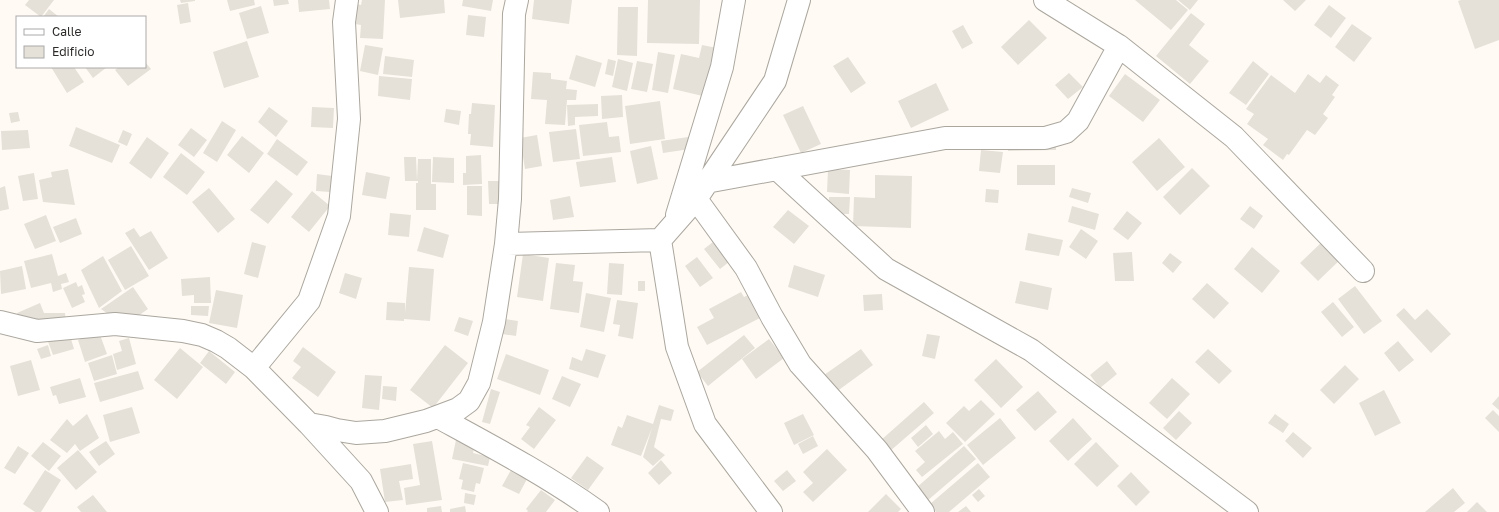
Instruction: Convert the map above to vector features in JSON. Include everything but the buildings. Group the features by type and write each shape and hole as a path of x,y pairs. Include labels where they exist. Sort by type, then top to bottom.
{"street":[{"path":"254,368 309,301 339,216 349,119 344,22 347,0"},
{"path":"309,424 356,433 385,431 438,417 458,409 469,401 479,383 494,322 506,244 510,199 514,14 517,0"},
{"path":"674,224 722,67 734,0"},
{"path":"506,244 660,240 701,190 775,81 798,0"},
{"path":"1045,0 1119,46 1234,137 1363,271"},
{"path":"701,190 777,169 945,138 1045,138 1066,132 1078,121 1119,46"},
{"path":"777,169 886,269 1031,350 1247,512"},
{"path":"701,190 800,364 877,450 923,512"},
{"path":"660,240 677,348 705,424 771,512"},
{"path":"0,322 37,331 115,324 183,331 202,335 216,341 254,368 309,424 362,482 377,512"},
{"path":"438,417 520,462 579,498 598,512"}]}
